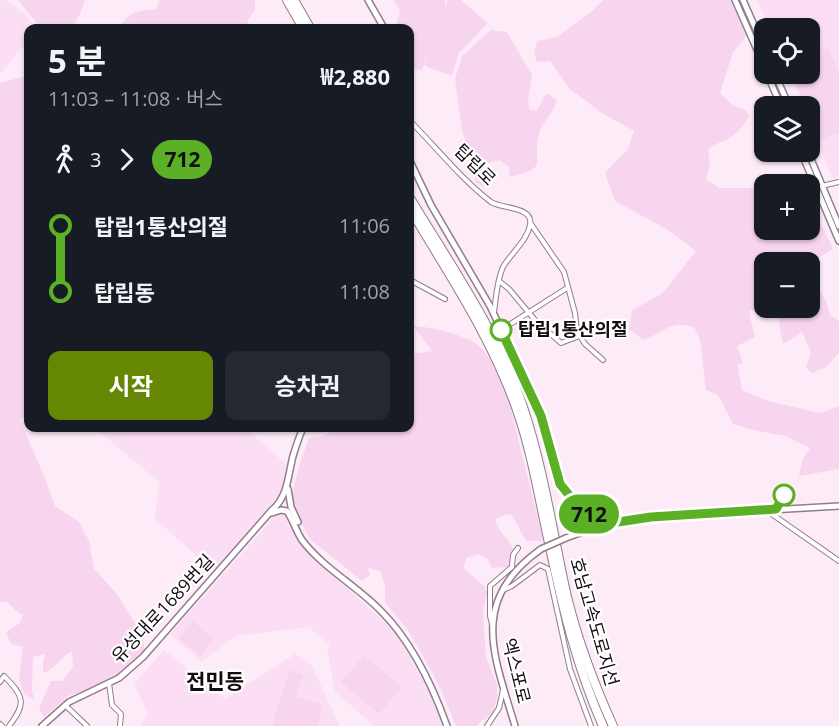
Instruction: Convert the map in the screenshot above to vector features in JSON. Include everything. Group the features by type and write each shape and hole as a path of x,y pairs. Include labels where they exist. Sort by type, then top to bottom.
{"highway":[{"path":"287,0 301,24"},
{"path":"294,0 308,24"},
{"name":"호남고속도로지선","path":"414,205 492,337 523,409 536,454 576,628 600,698 613,726"},
{"name":"호남고속도로지선","path":"414,216 487,340 517,411 537,482 562,602 592,702 603,726"}],"main road":[{"path":"368,0 382,24"},
{"path":"735,0 754,43"},
{"path":"743,0 754,25"},
{"path":"805,162 839,241"},
{"path":"812,162 839,226"},
{"path":"414,169 431,205 494,313 541,416 560,484 579,507 605,524 651,517 839,506"},
{"path":"302,432 294,455 284,506 315,554 381,610 398,630 438,699 447,726"},
{"path":"284,506 290,500 288,482"},
{"name":"유성대로1689번길","path":"43,726 64,705 119,678 143,657 269,515 284,506"},
{"name":"엑스포로","path":"514,726 492,648 494,612 502,591 515,570 541,549 605,524"}],"street":[{"name":"탑립로","path":"414,125 472,185 494,204 514,208 530,218 531,224 564,272 580,337"},
{"path":"822,186 839,182"},
{"path":"494,313 503,268 531,224"},
{"path":"499,281 561,343 603,327"},
{"path":"414,282 445,299"},
{"path":"501,330 530,314 567,288"},
{"path":"580,337 603,360"},
{"path":"765,510 839,561"},
{"name":"엑스포로","path":"492,624 490,586 512,567 513,555 518,548"},
{"path":"502,591 540,565 548,569 570,669 591,726"},
{"path":"0,682 4,676 19,694 21,711 9,726"},
{"path":"109,682 112,705 121,714 120,726"},
{"path":"487,726 499,708 503,689"},
{"path":"64,705 87,726"}],"shaded area":[{"path":"0,0 6,0 26,15 32,24 24,24 24,46 0,74"},
{"path":"18,0 85,0 74,24 38,24"},
{"path":"160,0 255,0 255,10 247,21 248,24 122,24 126,18 134,13 156,9"},
{"path":"394,0 445,0 445,7 448,0 461,0 488,23 459,53 452,76 425,66 428,56 422,70 414,69 414,24 397,24 400,10"},
{"path":"604,0 730,0 747,35 733,52 720,93 733,105 747,111 749,117 733,136 708,150 710,164 706,180 720,188 754,189 754,240 820,240 820,221 833,249 820,257 820,252 754,252 754,310 750,310 750,317 755,337 737,346 743,363 738,365 742,390 768,401 820,413 839,406 839,469 799,476 803,458 810,448 785,436 733,424 718,395 706,390 700,340 694,327 672,326 643,340 629,329 632,310 662,294 696,251 666,229 615,201 605,173 628,149 634,131 602,113 570,89 550,61 537,62 534,53 537,41 557,37"},
{"path":"757,0 839,0 839,176 833,179 820,147 820,96 800,96 794,84 820,84 820,18 765,18"},
{"path":"491,30 507,32 532,75 529,109 537,111 545,95 548,94 557,100 539,134 535,167 523,174 510,177 509,167 499,160 486,164 487,183 483,187 475,182 475,164 462,131 455,79 462,56"},
{"path":"828,47 839,73 839,132 820,140 820,96 802,96 796,84 820,84 820,50"},
{"path":"24,77 24,418 20,420 55,506 79,522 89,541 94,569 117,594 142,634 145,651 109,682 68,696 44,717 39,708 51,681 62,681 73,667 72,651 43,673 45,654 33,657 34,700 24,694 19,679 23,647 11,644 6,632 20,623 23,614 7,602 1,602 0,605 0,83"},
{"path":"820,291 831,316 839,321 839,353 826,367 812,373 806,367 811,352 802,332 783,344 778,318 820,318"},
{"path":"414,326 440,330 469,340 482,349 497,371 511,408 544,541 526,541 512,515 508,514 495,519 515,551 511,567 492,568 487,558 478,554 466,558 464,568 484,586 487,592 483,611 486,657 497,685 497,698 493,711 476,726 456,726 440,688 420,651 404,625 385,602 385,585 380,571 368,568 370,575 362,581 310,539 294,509 291,497 309,438 331,432 414,432 414,353 432,351"},
{"path":"100,432 250,432 287,465 284,485 277,497 215,572 155,519 159,482"},
{"path":"278,513 285,514 303,547 396,633 434,700 442,726 374,726 335,691 327,649 330,645 309,627 236,636 202,661 170,634"},
{"path":"193,621 214,639 200,656 179,638"},
{"path":"164,650 225,699 295,654 311,665 340,726 140,726 148,714 134,684"},
{"path":"364,655 402,687 379,714 341,682"},
{"path":"290,670 303,675 296,696 323,705 317,726 272,726"}],"bus line":[{"name":"712","path":"501,330 541,416 560,484 571,500 605,524 651,517 776,509 784,495"}],"place":[{"name":"탑립1통산의절","path":"501,330"}],"district":[{"name":"전민동","path":"215,682"}]}
